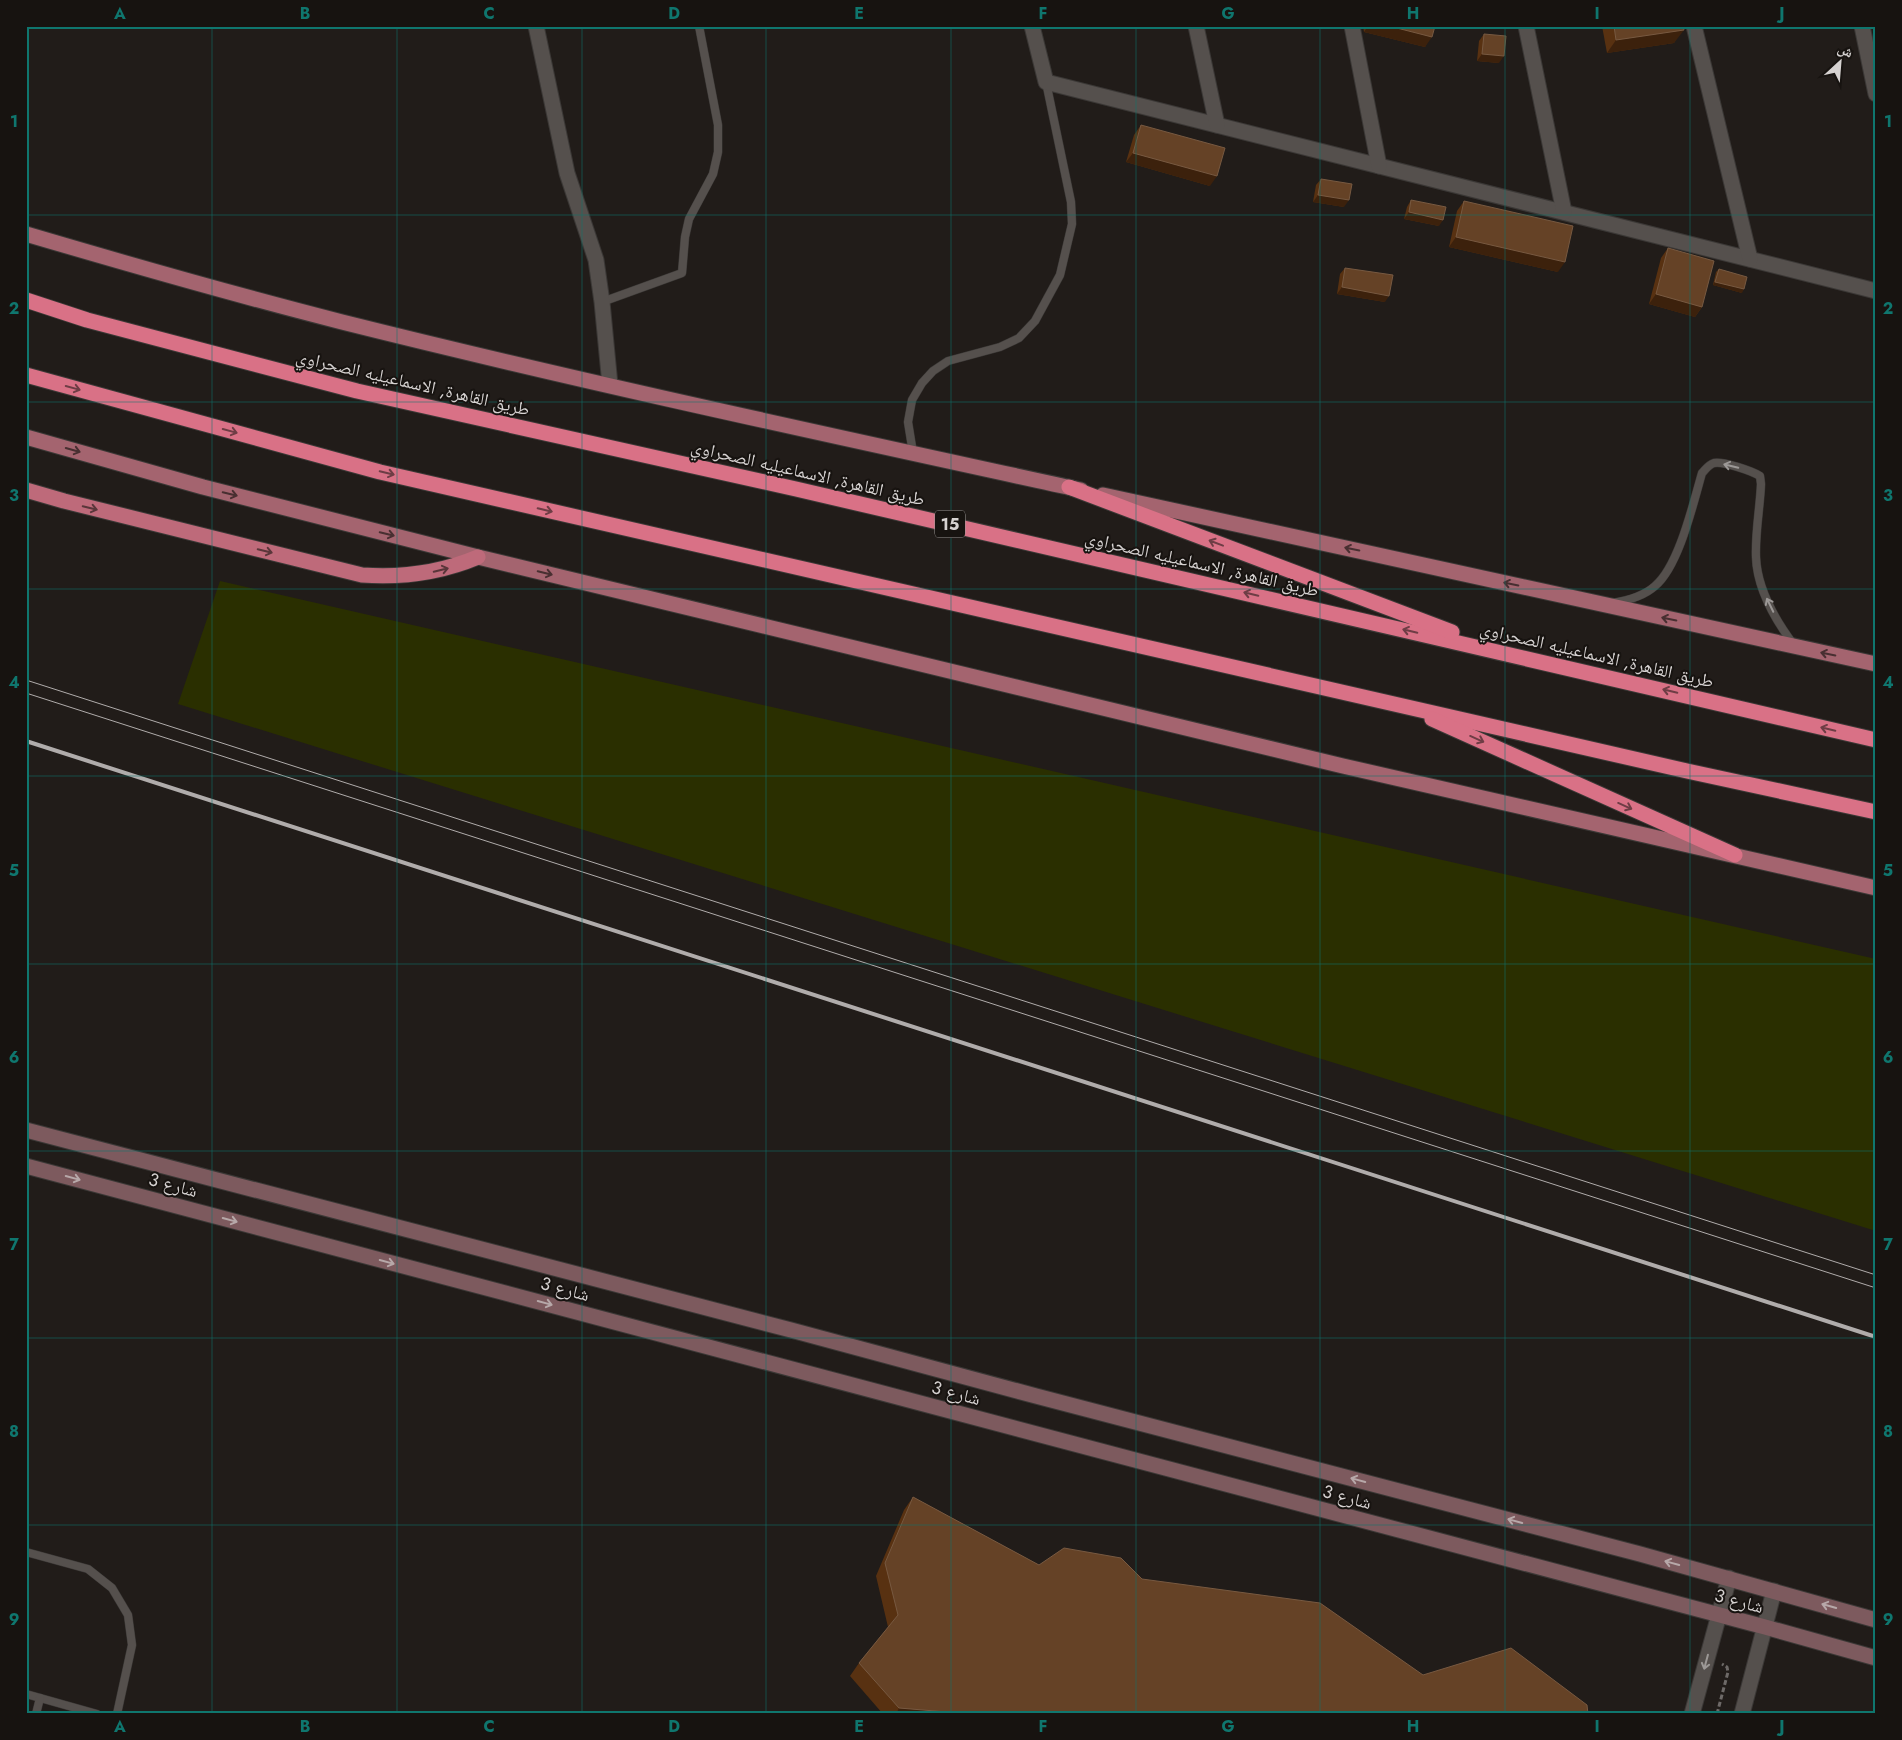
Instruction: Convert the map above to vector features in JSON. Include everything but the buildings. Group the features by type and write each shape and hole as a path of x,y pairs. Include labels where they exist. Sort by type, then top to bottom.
{"highway":[{"name":"طريق القاهرة, الاسماعيليه الصحراوي","path":"26,300 87,320 357,391 796,489 1876,740"},
{"path":"26,375 380,472 1687,771 1876,812"},
{"path":"1069,487 1507,653"},
{"path":"26,490 64,502 362,575 404,576 425,574 478,557"},
{"path":"1401,705 1735,855"}],"main road":[{"path":"26,234 168,276 333,320 610,385 1876,664"},
{"path":"26,437 203,487 478,557 1343,766 1876,888"},
{"name":"شارع 3","path":"26,1130 782,1327 1036,1396 1774,1590 1876,1620"},
{"name":"شارع 3","path":"26,1166 1876,1658"}],"street":[{"path":"536,26 567,173 596,260 610,385"},
{"path":"1032,26 1046,82 1876,291"},
{"path":"1196,26 1218,125"},
{"path":"1352,26 1379,166"},
{"path":"1526,26 1564,212"},
{"path":"1694,26 1750,259"},
{"path":"1862,26 1876,94"},
{"path":"1692,1714 1729,1578"},
{"path":"1742,1714 1774,1590"}],"lane":[{"path":"602,302 682,273 685,237 689,219 713,174 718,152 718,125 698,26"},
{"path":"913,453 908,422 912,400 922,384 933,371 948,361 1000,347 1019,338 1036,321 1060,275 1072,224 1071,202 1046,82"},
{"path":"1603,604 1619,602 1638,596 1655,586 1670,567 1685,531 1702,473 1708,465 1716,462 1754,471 1760,476 1756,558 1763,590 1780,626 1795,646"},
{"path":"26,1552 88,1569 112,1588 128,1615 132,1645 117,1714"},
{"path":"26,1694 97,1714"},
{"path":"36,1714 40,1698"}],"green space":[{"path":"220,581 1876,959 1876,1231 178,704"}],"tram line":[{"path":"26,680 1876,1275"},
{"path":"26,693 1876,1288"}],"railway":[{"path":"26,741 1876,1337"}]}
